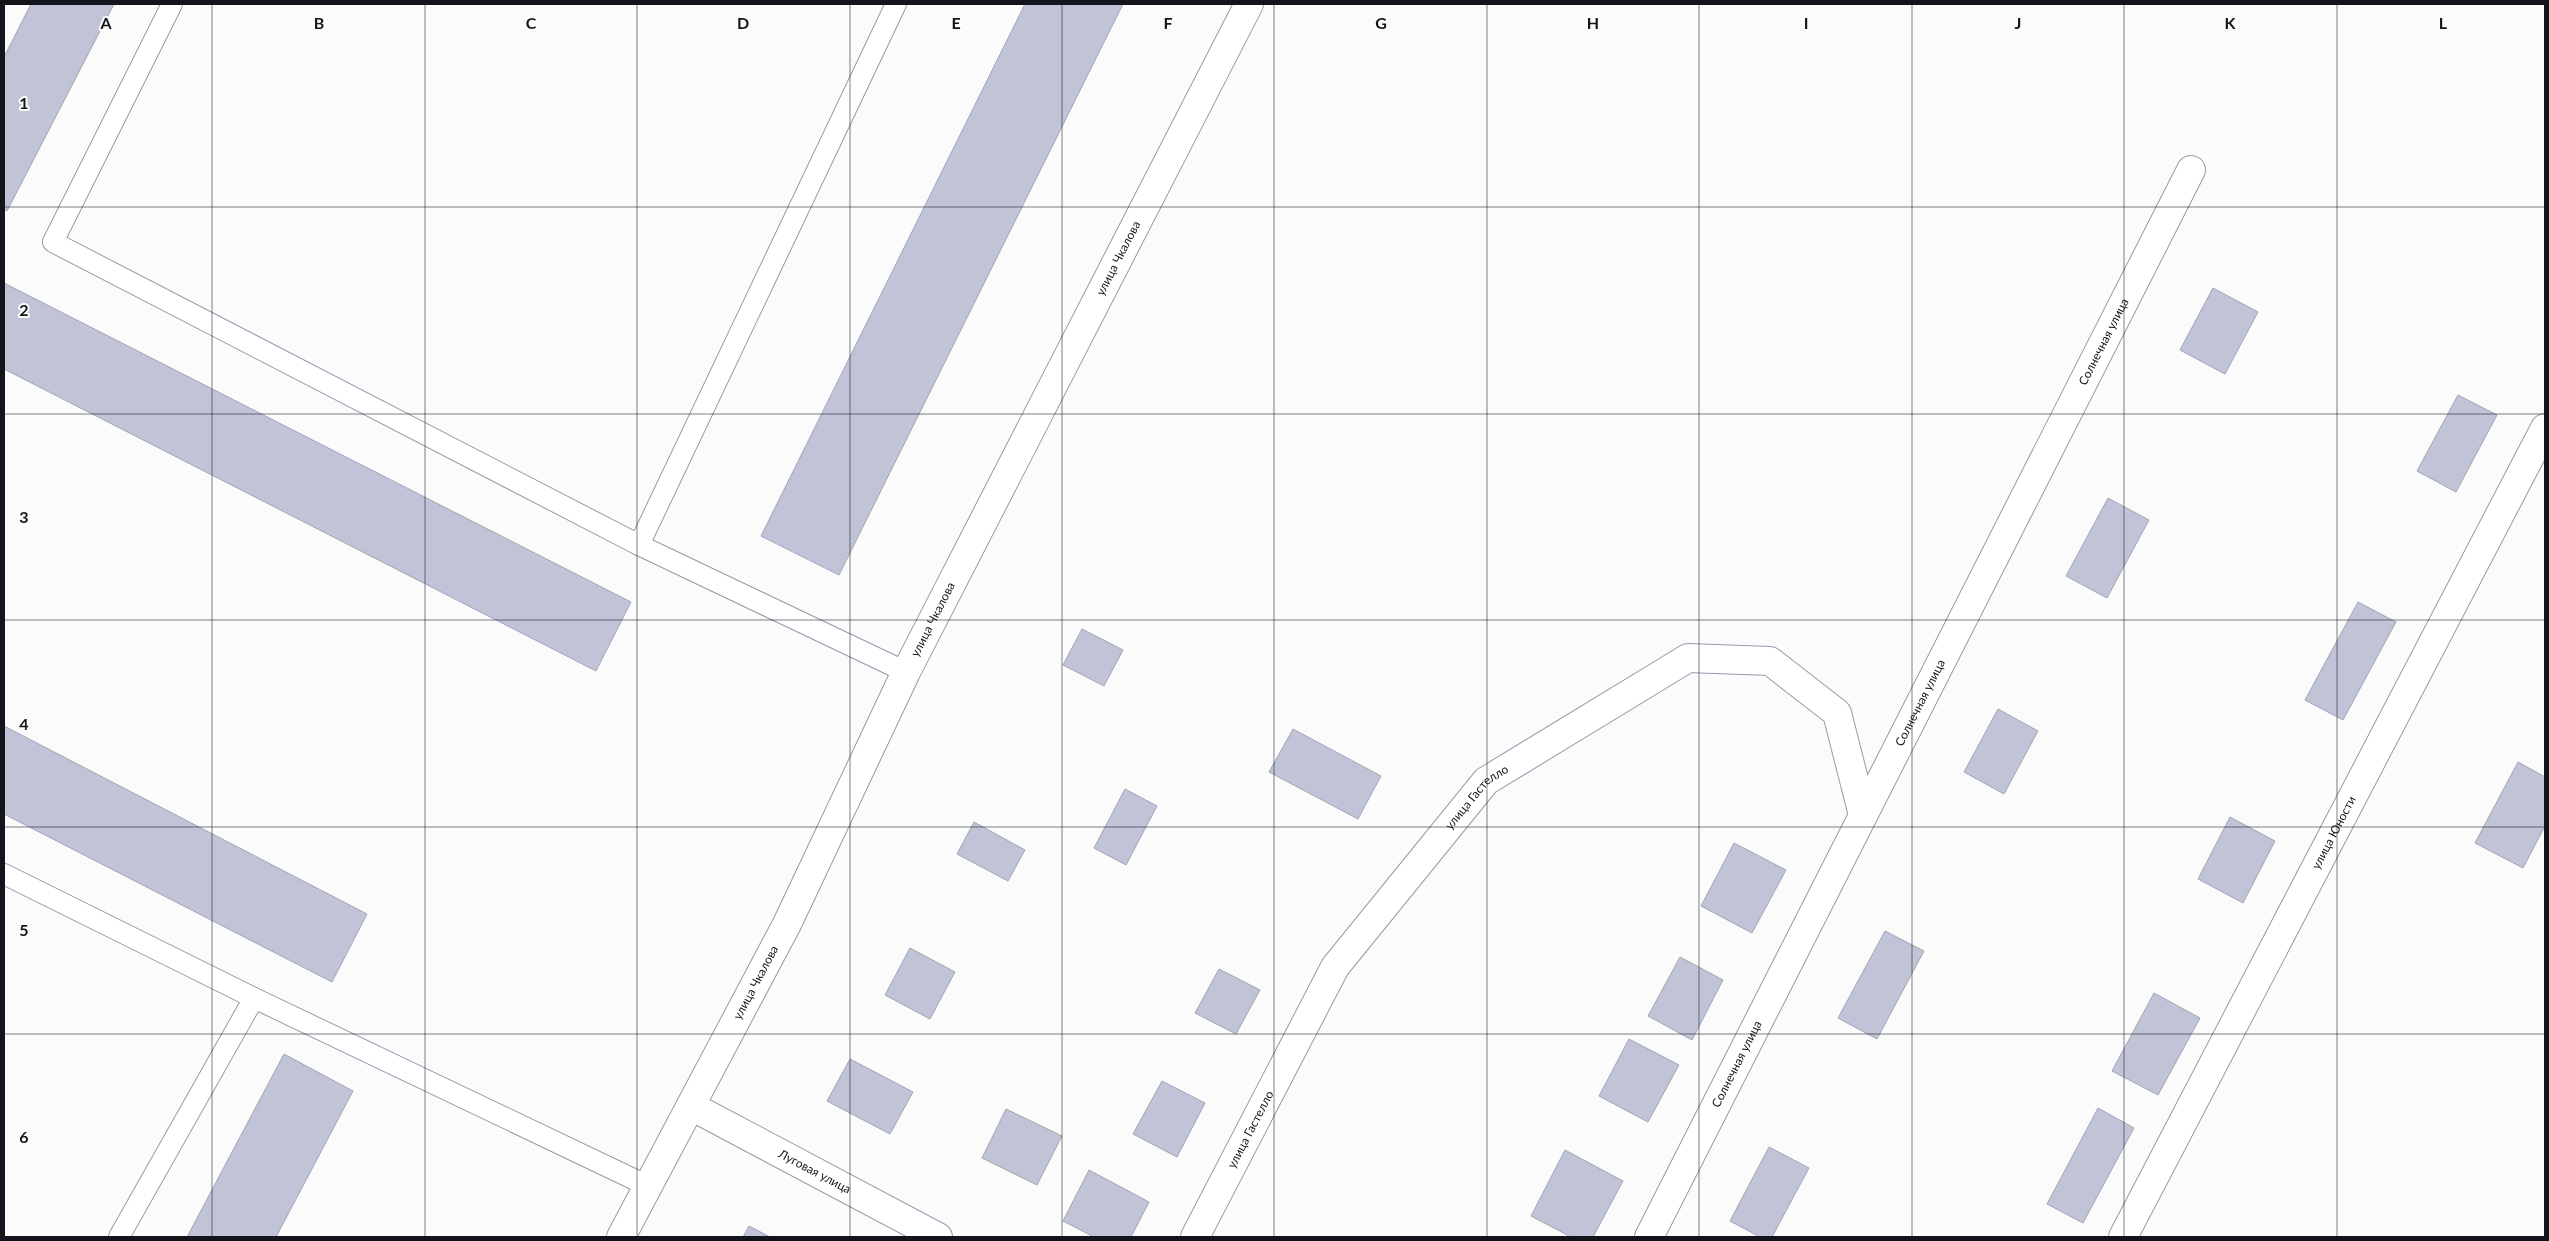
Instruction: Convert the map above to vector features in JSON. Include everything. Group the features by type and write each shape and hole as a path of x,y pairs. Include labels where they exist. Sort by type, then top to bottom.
{"street":[{"name":"улица Чкалова","path":"621,1237 787,924 906,672 1250,4"},
{"name":"Солнечная улица","path":"1649,1237 2191,170"},
{"name":"улица Юности","path":"2123,1237 2545,428"},
{"name":"улица Гастелло","path":"1195,1237 1335,967 1486,781 1688,658 1770,661 1837,713 1863,815"},
{"name":"Луговая улица","path":"691,1106 938,1237"}],"lane":[{"path":"172,4 53,242 639,545 906,672"},
{"path":"639,545 896,4"},
{"path":"4,874 254,998 648,1186"},
{"path":"119,1237 254,998"}],"building":[{"path":"31,4 114,4 7,211 4,209 4,57"},
{"path":"1025,4 1123,4 839,575 761,536"},
{"path":"4,283 631,602 596,671 4,369"},
{"path":"2213,288 2258,312 2225,374 2180,350"},
{"path":"2458,395 2497,415 2456,492 2417,471"},
{"path":"2108,498 2149,520 2107,598 2066,576"},
{"path":"2358,602 2396,622 2343,720 2305,700"},
{"path":"1082,629 1123,650 1104,686 1063,665"},
{"path":"1998,709 2038,731 2004,794 1964,772"},
{"path":"4,726 367,914 332,982 4,814"},
{"path":"1293,729 1381,776 1358,819 1269,772"},
{"path":"2518,762 2545,777 2545,826 2523,868 2475,843"},
{"path":"1125,789 1157,806 1126,865 1094,848"},
{"path":"2230,817 2275,841 2243,903 2198,879"},
{"path":"974,822 1025,850 1008,881 957,854"},
{"path":"1734,843 1786,870 1752,933 1701,906"},
{"path":"1885,931 1924,951 1877,1039 1838,1018"},
{"path":"910,948 955,972 930,1019 885,995"},
{"path":"1680,957 1723,980 1692,1040 1648,1016"},
{"path":"1219,969 1260,990 1236,1034 1195,1013"},
{"path":"2154,993 2200,1018 2158,1095 2112,1071"},
{"path":"1629,1039 1679,1065 1648,1122 1599,1096"},
{"path":"284,1054 353,1091 276,1237 187,1237"},
{"path":"850,1059 913,1092 890,1134 827,1101"},
{"path":"1162,1081 1205,1103 1177,1157 1133,1134"},
{"path":"2098,1108 2134,1128 2083,1223 2047,1204"},
{"path":"1006,1109 1062,1136 1037,1185 982,1158"},
{"path":"1769,1147 1809,1168 1772,1237 1760,1237 1730,1221"},
{"path":"1565,1150 1623,1181 1593,1237 1571,1237 1531,1216"},
{"path":"1089,1170 1149,1202 1131,1237 1094,1237 1063,1221"},
{"path":"749,1226 770,1237 743,1237"}]}
